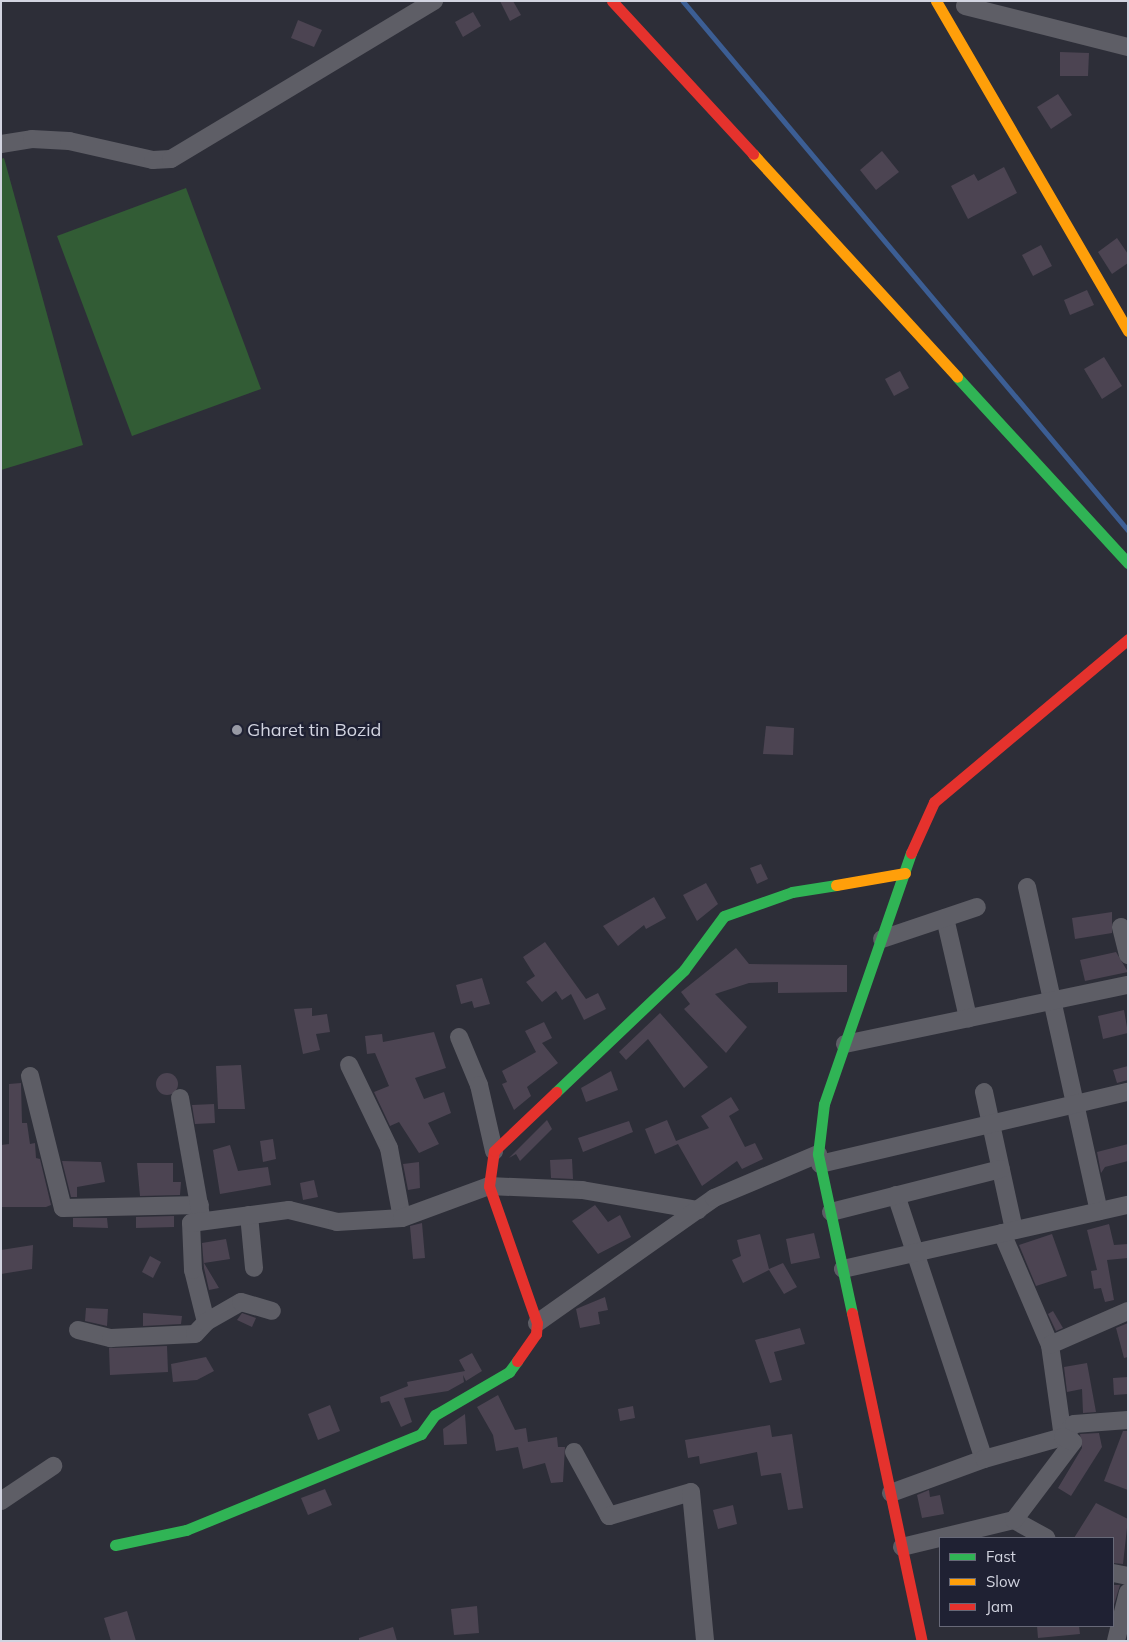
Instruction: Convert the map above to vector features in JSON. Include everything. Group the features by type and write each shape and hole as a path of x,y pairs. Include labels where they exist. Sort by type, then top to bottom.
{"street":[{"path":"1,144 32,139 69,141 152,160 172,158 434,1"},
{"path":"612,1 1128,562"},
{"path":"1128,47 970,4 940,9 1128,331"},
{"path":"922,1641 819,1159 824,1104 905,873 934,802 1128,639"},
{"path":"494,1151 684,970 724,916 792,892 905,873"},
{"path":"1028,887 1099,1211"},
{"path":"882,939 977,907"},
{"path":"945,918 968,1018"},
{"path":"1122,927 1128,955"},
{"path":"845,1044 1128,985"},
{"path":"115,1545 186,1530 421,1434 436,1415 509,1372 536,1334 538,1322 489,1186 494,1151 479,1085 459,1038"},
{"path":"349,1065 389,1148 402,1218"},
{"path":"30,1076 63,1208 249,1215 289,1210 336,1222 402,1218 489,1186 582,1190 698,1210"},
{"path":"984,1092 1001,1169 1008,1232 1050,1345 1063,1437"},
{"path":"538,1322 714,1198 819,1159 991,1124 1128,1092"},
{"path":"180,1098 201,1213"},
{"path":"831,1212 1001,1169"},
{"path":"896,1195 984,1459"},
{"path":"843,1269 1128,1205"},
{"path":"201,1213 191,1223 193,1270 206,1322"},
{"path":"249,1215 254,1268"},
{"path":"78,1330 111,1338 149,1338 194,1334 206,1322 241,1302 272,1311"},
{"path":"1050,1345 1128,1311"},
{"path":"891,1493 984,1459 1063,1437 1074,1424 1128,1420"},
{"path":"943,1537 1014,1520 1073,1442 1063,1437"},
{"path":"574,1452 609,1516 692,1492 705,1641"},
{"path":"1,1501 52,1466"},
{"path":"1014,1520 1044,1537"},
{"path":"902,1547 939,1538"},
{"path":"1114,1573 1128,1576"},
{"path":"1116,1641 1128,1592"}],"green space":[{"path":"4,158 83,445 1,470 1,159"},
{"path":"186,188 261,389 132,436 57,236"}],"building":[{"path":"500,1 513,1 521,15 510,21"},
{"path":"473,12 481,26 463,37 455,22"},
{"path":"298,20 322,30 314,47 291,38"},
{"path":"1060,52 1089,53 1088,76 1060,76"},
{"path":"1058,94 1072,115 1051,129 1037,107"},
{"path":"882,151 899,172 876,190 860,170"},
{"path":"1004,167 1017,193 968,219 951,186 974,174 978,181"},
{"path":"1117,238 1128,254 1128,263 1112,274 1098,252"},
{"path":"1041,245 1052,266 1033,276 1022,255"},
{"path":"1087,290 1094,305 1070,315 1064,300"},
{"path":"1104,357 1122,386 1102,399 1084,369"},
{"path":"900,371 909,388 894,396 885,379"},
{"path":"766,726 794,728 793,755 763,754"},
{"path":"761,864 768,879 757,884 750,868"},
{"path":"706,883 718,904 697,921 683,895"},
{"path":"654,897 666,918 646,929 644,925 618,946 603,926"},
{"path":"1112,912 1112,933 1075,939 1072,918"},
{"path":"545,942 586,999 598,993 606,1009 584,1020 571,994 562,1000 556,991 542,1002 526,982 535,976 523,957"},
{"path":"736,948 749,964 847,965 847,992 778,993 778,982 749,983 715,994 747,1027 726,1053 684,1009 690,1004 681,992"},
{"path":"1116,952 1128,972 1085,981 1080,960"},
{"path":"482,978 490,1004 474,1008 472,1001 461,1004 456,985"},
{"path":"312,1008 312,1016 327,1014 330,1032 316,1034 320,1050 303,1054 294,1009"},
{"path":"1124,1010 1128,1033 1103,1039 1098,1016"},
{"path":"660,1013 708,1067 684,1088 648,1039 626,1060 619,1052"},
{"path":"544,1022 552,1038 542,1043 558,1063 527,1087 531,1096 514,1110 502,1084 507,1082 502,1071 536,1052 525,1031"},
{"path":"434,1032 446,1068 415,1078 424,1099 444,1092 451,1113 428,1123 439,1144 419,1153 399,1122 390,1126 374,1092 389,1086 375,1053 367,1054 365,1036 382,1034 383,1042"},
{"path":"241,1065 245,1109 218,1109 216,1066"},
{"path":"1128,1066 1128,1080 1117,1083 1113,1070"},
{"path":"611,1071 618,1090 586,1102 581,1088"},
{"path":"167,1073 175,1076 178,1084 175,1092 167,1095 159,1092 156,1084 159,1076"},
{"path":"21,1083 22,1123 27,1123 30,1144 35,1143 36,1158 40,1159 51,1205 46,1207 1,1207 1,1145 9,1144 9,1084"},
{"path":"731,1097 739,1110 729,1116 745,1147 755,1143 763,1159 742,1169 737,1161 702,1186 678,1144 655,1154 645,1129 667,1120 676,1141 709,1128 701,1116"},
{"path":"214,1104 215,1123 195,1124 192,1105"},
{"path":"547,1120 552,1129 520,1161 516,1154 509,1158"},
{"path":"629,1121 633,1132 583,1152 578,1138"},
{"path":"273,1139 276,1159 263,1162 260,1141"},
{"path":"1128,1144 1128,1161 1105,1167 1101,1173 1097,1152"},
{"path":"230,1145 238,1171 268,1167 271,1185 220,1194 213,1150"},
{"path":"572,1159 573,1179 551,1178 550,1160"},
{"path":"62,1161 101,1162 105,1182 77,1187 77,1197 71,1197"},
{"path":"419,1162 420,1188 408,1190 403,1164"},
{"path":"137,1163 173,1163 173,1182 181,1182 180,1195 140,1196"},
{"path":"314,1180 318,1197 303,1200 300,1183"},
{"path":"595,1205 608,1222 620,1215 631,1237 598,1254 572,1221"},
{"path":"174,1216 174,1227 136,1228 136,1217"},
{"path":"73,1218 107,1218 108,1228 73,1227"},
{"path":"422,1223 425,1258 413,1259 410,1226"},
{"path":"1109,1224 1114,1245 1128,1244 1128,1258 1107,1260 1114,1300 1105,1302 1101,1288 1094,1289 1091,1271 1097,1270 1087,1230"},
{"path":"814,1233 820,1258 791,1264 786,1239"},
{"path":"760,1234 769,1269 783,1263 797,1287 784,1294 769,1270 743,1283 732,1260 741,1256 737,1240"},
{"path":"1052,1234 1067,1276 1036,1286 1019,1245"},
{"path":"226,1239 230,1259 204,1263 219,1288 209,1290 204,1268 202,1243"},
{"path":"33,1245 32,1269 1,1274 1,1250"},
{"path":"150,1256 161,1262 153,1278 142,1272"},
{"path":"605,1297 608,1310 598,1312 600,1324 580,1328 576,1309"},
{"path":"86,1308 108,1309 107,1326 85,1321"},
{"path":"1053,1311 1063,1328 1056,1331 1048,1314"},
{"path":"143,1313 182,1316 181,1324 143,1326"},
{"path":"242,1313 256,1318 252,1327 237,1320"},
{"path":"1128,1323 1128,1357 1124,1358 1116,1328"},
{"path":"800,1328 805,1344 774,1352 782,1380 770,1383 755,1340"},
{"path":"167,1346 168,1372 110,1375 109,1348"},
{"path":"472,1353 482,1371 466,1381 463,1375 464,1382 448,1391 404,1398 412,1422 401,1427 389,1401 381,1403 380,1397 408,1386 407,1382 465,1371 459,1360"},
{"path":"206,1357 214,1371 197,1380 173,1382 171,1364"},
{"path":"1087,1363 1096,1412 1083,1413 1082,1389 1067,1392 1064,1367"},
{"path":"1128,1377 1128,1394 1114,1395 1113,1378"},
{"path":"498,1395 515,1430 526,1428 528,1442 557,1437 558,1447 565,1447 563,1482 551,1483 545,1463 523,1469 518,1447 496,1451 493,1435 477,1407"},
{"path":"330,1405 340,1431 318,1440 308,1414"},
{"path":"633,1406 635,1418 620,1421 618,1409"},
{"path":"465,1414 467,1444 444,1445 443,1429"},
{"path":"770,1425 772,1437 792,1434 803,1508 788,1510 781,1473 761,1476 757,1452 700,1464 699,1456 688,1458 685,1440"},
{"path":"1123,1431 1128,1431 1128,1490 1104,1481"},
{"path":"1099,1433 1102,1447 1071,1496 1058,1488 1082,1448 1080,1434"},
{"path":"325,1489 332,1505 308,1515 301,1498"},
{"path":"929,1490 930,1497 940,1495 944,1514 922,1518 917,1495"},
{"path":"1096,1503 1128,1519 1123,1564 1114,1563 1114,1537 1075,1537"},
{"path":"733,1505 737,1524 718,1529 713,1510"},
{"path":"1114,1585 1120,1585 1114,1605"},
{"path":"477,1606 479,1633 454,1635 451,1609"},
{"path":"127,1611 136,1641 111,1641 104,1618"},
{"path":"393,1627 397,1641 359,1641 359,1638"},
{"path":"1037,1627 1079,1627 1080,1634 1038,1638"}],"waterway":[{"path":"683,1 1128,530"}],"traffic: fast":[{"path":"957,377 1128,563"},
{"path":"852,1313 818,1154 824,1104 911,853"},
{"path":"556,1092 684,970 724,916 792,892 836,885"},
{"path":"115,1545 186,1530 421,1434 435,1415 509,1372 517,1361"}],"traffic: slow":[{"path":"936,1 1128,331"},
{"path":"753,154 957,377"},
{"path":"836,885 905,873"}],"traffic: jam":[{"path":"612,1 753,154"},
{"path":"911,853 934,802 1128,639"},
{"path":"517,1361 536,1334 537,1323 489,1186 494,1151 556,1092"},
{"path":"852,1313 922,1641"}],"place":[{"name":"Gharet tin Bozid","path":"237,730"}]}
